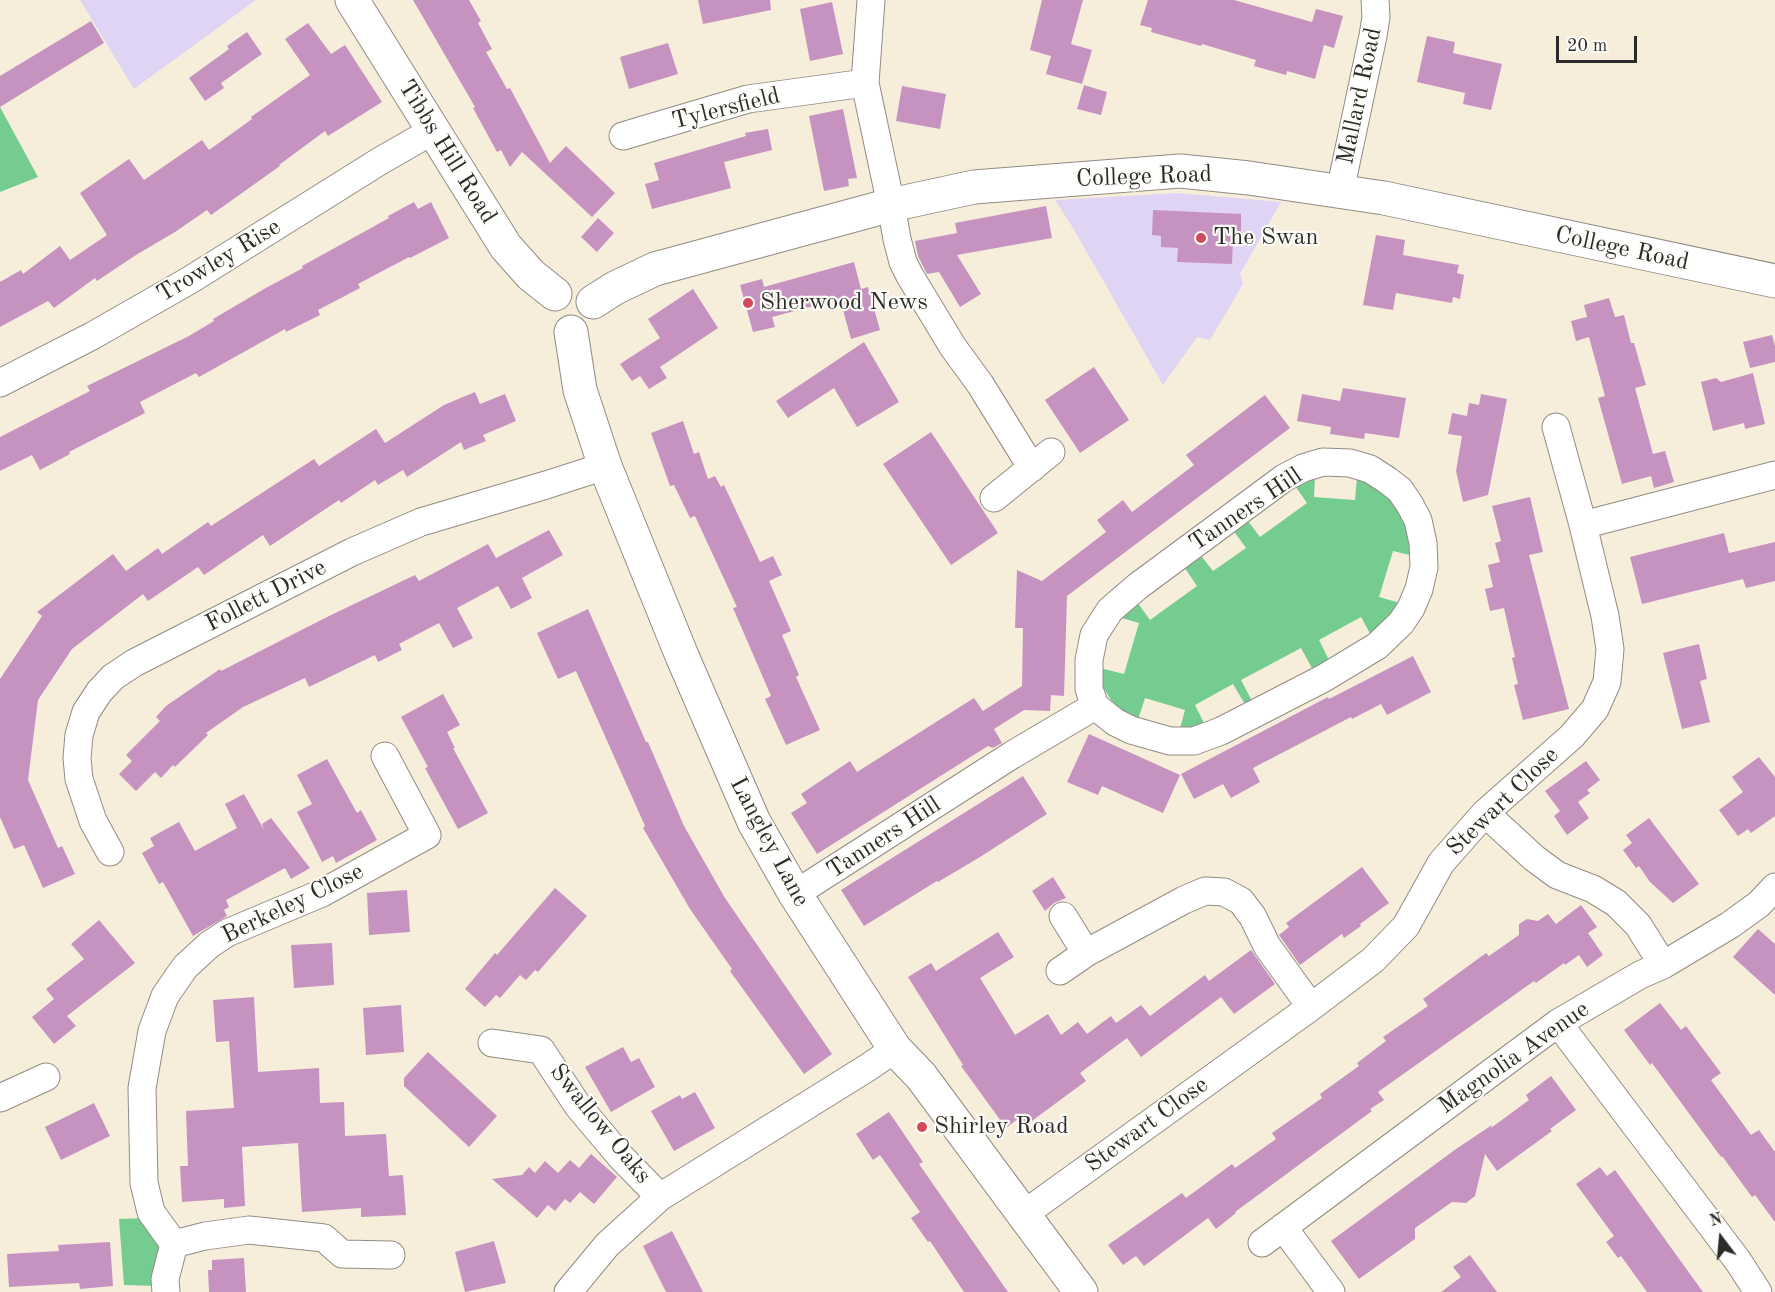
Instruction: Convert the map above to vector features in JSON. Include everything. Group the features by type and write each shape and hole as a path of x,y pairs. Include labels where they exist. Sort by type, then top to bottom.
{"street":[{"name":"Tibbs Hill Road","path":"352,0 506,247 531,275 555,294"},
{"path":"871,0 865,83 903,262 953,347 1041,460 994,498"},
{"name":"Mallard Road","path":"1340,191 1373,36 1376,17 1375,0"},
{"name":"Tylersfield","path":"623,136 748,99 865,83"},
{"name":"Trowley Rise","path":"0,383 92,336 190,280 380,161 434,130"},
{"name":"College Road","path":"593,302 615,288 655,269 891,204 974,187 1180,171 1249,178 1395,200 1775,281"},
{"path":"568,287 576,287 589,295 594,309 590,323 578,331 571,332 558,327 553,321 549,308 555,294 568,287"},
{"name":"Langley Lane","path":"571,332 580,390 605,466 678,646 754,822 795,894 895,1049 921,1076 1081,1292"},
{"name":"Stewart Close","path":"1024,1214 1373,960 1406,926 1441,863 1485,813 1572,736 1595,709 1607,682 1610,650 1605,616 1583,525 1556,427"},
{"name":"Tanners Hill","path":"1323,462 1350,463 1370,469 1400,490 1418,520 1423,543 1424,567 1419,589 1411,608 1401,623 1377,646 1314,684 1221,731 1194,741 1170,741 1131,730 1115,722 1095,706 1089,689 1089,660 1094,635 1110,610 1138,586 1284,478 1303,468 1323,462"},
{"name":"Follett Drive","path":"110,852 93,821 79,779 77,758 79,735 86,712 99,692 113,677 134,663 352,552 421,522 605,466"},
{"path":"1583,525 1775,476"},
{"name":"Tanners Hill","path":"795,894 1022,749 1095,706"},
{"name":"Berkeley Close","path":"174,1245 151,1212 144,1183 143,1080 152,1031 165,996 185,967 209,945 227,933 322,894 427,835 385,756"},
{"path":"1485,813 1557,875 1593,889 1616,903 1638,925 1664,965"},
{"name":"Magnolia Avenue","path":"1262,1243 1558,1023 1640,975 1664,965 1730,925 1759,904 1775,886"},
{"path":"1060,971 1086,953 1194,896 1205,891 1224,892 1241,901 1273,955 1311,1007"},
{"path":"1063,916 1086,953"},
{"path":"1558,1023 1758,1292"},
{"name":"Swallow Oaks","path":"492,1043 547,1042 578,1106 620,1156 660,1197"},
{"path":"580,1288 607,1245 660,1197 895,1049"},
{"path":"0,1098 46,1077"},
{"path":"1283,1227 1331,1292"},
{"path":"166,1292 165,1279 174,1245 206,1236 249,1230 324,1238 342,1254 391,1255"}],"shaded area":[{"path":"80,0 256,0 134,89"},
{"path":"1179,193 1281,202 1240,274 1243,284 1210,340 1197,337 1163,385 1055,200"}],"green space":[{"path":"0,107 38,177 0,192"},
{"path":"1315,475 1314,497 1355,500 1357,477 1382,489 1405,518 1418,557 1393,551 1379,597 1404,604 1372,637 1361,617 1319,640 1329,660 1313,670 1301,648 1241,680 1253,703 1246,706 1233,684 1195,705 1206,727 1179,732 1185,710 1145,698 1138,720 1125,713 1111,700 1103,687 1100,668 1124,674 1139,623 1115,616 1135,599 1150,620 1197,586 1182,564 1198,552 1213,571 1246,548 1231,527 1245,517 1260,537 1307,503 1293,483"},
{"path":"148,1218 162,1253 155,1286 124,1285 119,1219"}],"building":[{"path":"413,0 469,0 481,21 478,23 492,49 486,52 507,89 510,88 550,163 566,146 615,193 592,217 522,152 510,167 501,150 497,152 473,108 475,107"},
{"path":"698,0 770,0 771,10 703,24"},
{"path":"1042,0 1083,0 1071,44 1092,50 1082,84 1046,74 1051,56 1030,50"},
{"path":"1148,0 1234,0 1312,22 1316,9 1343,16 1334,48 1324,45 1315,79 1287,71 1286,75 1254,66 1256,60 1151,32 1152,28 1140,25"},
{"path":"832,2 843,54 810,61 800,9"},
{"path":"91,21 104,43 0,107 0,76"},
{"path":"308,23 331,54 345,45 382,102 328,136 325,131 211,215 207,210 97,281 95,278 54,308 48,301 0,327 0,282 21,270 23,274 60,246 70,260 107,235 80,193 129,159 144,180 202,140 209,150 252,119 251,117 310,75 285,39"},
{"path":"247,32 262,54 221,83 224,88 205,101 189,78 229,49 227,46"},
{"path":"1427,36 1455,42 1453,53 1502,64 1491,110 1463,104 1465,93 1417,82"},
{"path":"668,43 678,74 629,89 620,57"},
{"path":"1084,85 1107,92 1101,115 1077,109"},
{"path":"902,86 946,94 940,129 896,121"},
{"path":"843,109 857,178 848,179 849,186 824,191 809,116"},
{"path":"768,129 772,150 724,162 731,188 652,209 645,184 659,180 654,163 746,136 745,133"},
{"path":"414,202 418,209 431,202 449,238 358,284 360,288 318,310 320,315 286,332 285,329 199,377 196,373 140,402 145,413 69,452 70,454 40,470 32,455 0,471 0,437 90,391 87,386 189,336 214,321 213,319"},
{"path":"1046,206 1052,238 957,255 981,294 960,307 939,272 927,274 918,256 915,241 957,233 955,223"},
{"name":"The Swan","path":"1153,210 1241,214 1241,240 1233,240 1232,264 1177,262 1178,248 1161,247 1161,236 1152,235"},
{"path":"598,218 614,233 597,252 581,237"},
{"path":"1376,235 1405,240 1403,255 1459,265 1457,273 1464,275 1460,299 1453,297 1452,303 1396,293 1393,310 1363,305"},
{"path":"854,262 861,289 868,287 880,330 851,339 840,299 772,317 775,327 753,332 740,285 762,279 764,287"},
{"path":"693,289 718,328 660,367 667,378 649,389 640,376 632,381 620,364 660,338 648,319"},
{"path":"1609,298 1615,317 1624,315 1646,385 1635,388 1653,454 1665,451 1674,482 1654,488 1651,476 1622,484 1598,398 1605,396 1589,337 1576,341 1571,321 1587,317 1584,305"},
{"path":"1772,335 1775,362 1750,368 1743,342"},
{"path":"864,342 899,402 857,427 834,388 788,418 776,401"},
{"path":"1094,367 1129,420 1080,453 1045,400"},
{"path":"1753,373 1765,424 1745,429 1744,423 1713,431 1701,382 1716,378 1721,382"},
{"path":"1343,388 1406,398 1399,438 1365,433 1364,439 1330,434 1331,427 1297,421 1302,394 1340,401"},
{"path":"475,392 480,404 505,394 516,421 483,435 486,441 464,450 461,442 407,477 403,470 378,485 375,480 341,503 339,500 270,546 263,535 204,575 198,567 148,601 143,594 72,649 38,700 28,780 58,848 62,846 75,874 43,888 24,845 14,849 0,817 0,679 42,616 37,612 113,554 126,571 158,548 162,554 208,522 211,526 314,459 319,466 376,429 385,443 444,405"},
{"path":"1481,394 1507,399 1488,495 1463,502 1456,471 1462,436 1448,434 1452,413 1467,416 1469,403 1479,405"},
{"path":"1265,395 1290,428 1067,596 1064,696 1051,695 1050,711 1024,710 994,729 1002,743 993,748 988,746 817,854 791,813 807,803 801,794 850,761 857,772 974,698 983,711 1022,686 1023,628 1015,628 1017,570 1042,581 1106,532 1097,520 1123,500 1132,512 1194,465 1186,455"},
{"path":"683,421 694,454 699,452 708,479 715,476 721,487 724,485 760,562 773,556 782,575 769,581 791,631 782,635 799,675 796,677 820,730 786,745 765,699 771,696 733,608 737,607 695,516 690,518 674,485 670,486 651,433"},
{"path":"931,432 998,533 951,565 883,464"},
{"path":"1530,497 1543,552 1529,555 1569,709 1523,720 1514,685 1518,684 1512,658 1515,657 1504,608 1490,611 1485,589 1493,587 1488,565 1500,562 1495,543 1501,541 1492,506"},
{"path":"549,530 563,555 522,578 532,598 511,609 498,586 457,608 473,638 453,648 439,623 399,644 402,650 378,662 375,655 309,687 305,678 243,707 206,733 208,735 161,778 155,772 136,791 119,774 132,761 126,755 160,721 156,717 166,706 220,669 221,671 415,575 419,581 488,544 496,558"},
{"path":"1724,533 1729,553 1775,542 1775,581 1746,588 1743,579 1642,604 1630,557"},
{"path":"588,609 684,826 725,898 832,1054 804,1074 730,971 732,969 690,909 643,828 645,826 576,671 558,679 537,633"},
{"path":"1699,644 1707,679 1700,681 1710,722 1682,729 1663,653"},
{"path":"1413,656 1431,692 1387,715 1381,704 1253,768 1260,782 1231,798 1223,784 1194,799 1181,774 1328,697 1329,699"},
{"path":"443,694 460,725 447,732 455,748 453,748 488,813 458,829 401,717"},
{"path":"1089,734 1180,775 1163,813 1102,786 1098,795 1067,782"},
{"path":"1759,757 1775,777 1775,816 1751,833 1748,829 1738,836 1719,810 1743,792 1732,777"},
{"path":"327,759 357,813 361,810 377,840 336,863 333,856 322,862 297,812 312,804 297,775"},
{"path":"1586,761 1600,780 1587,790 1590,793 1578,802 1589,818 1567,835 1554,816 1560,811 1545,791"},
{"path":"1023,776 1047,814 864,926 841,890"},
{"path":"244,794 264,830 262,824 271,818 310,868 291,879 285,868 226,900 229,907 224,910 227,916 193,936 163,882 159,884 142,853 154,846 150,838 179,822 195,851 237,828 225,804"},
{"path":"1649,818 1699,884 1673,903 1650,882 1639,866 1636,868 1623,850 1632,843 1626,835"},
{"path":"1362,867 1389,903 1344,938 1342,934 1300,965 1279,935 1289,927 1286,923"},
{"path":"1053,877 1066,898 1054,903 1045,911 1032,891"},
{"path":"555,888 587,916 538,972 535,970 526,980 520,975 500,998 496,995 485,1007 465,989"},
{"path":"407,890 410,932 369,935 367,893"},
{"path":"1581,905 1597,927 1588,933 1603,955 1587,967 1579,955 1536,983 1534,981 1378,1092 1384,1100 1370,1109 1372,1111 1235,1212 1216,1229 1208,1218 1144,1266 1136,1256 1123,1265 1108,1245 1182,1193 1186,1198 1232,1164 1235,1168 1276,1139 1272,1133 1322,1098 1320,1094 1359,1066 1357,1063 1386,1041 1383,1037 1428,1006 1423,999 1486,953 1489,956 1519,935 1519,924 1527,919 1538,921 1548,914 1556,924"},
{"path":"99,920 135,963 67,1016 76,1026 54,1044 32,1017 54,999 46,989 84,959 71,944"},
{"path":"1758,929 1775,944 1775,995 1733,957"},
{"path":"998,932 1014,957 980,978 1015,1035 1048,1014 1061,1035 1078,1022 1087,1034 1111,1016 1116,1023 1141,1005 1150,1016 1205,975 1209,981 1251,950 1275,984 1234,1014 1221,997 1141,1057 1127,1038 1080,1073 1086,1081 1025,1126 1019,1118 1006,1128 961,1066 963,1065 908,977 931,963 936,971"},
{"path":"332,943 334,985 294,988 291,945"},
{"path":"254,997 258,1072 319,1068 320,1103 344,1102 345,1136 386,1134 389,1176 403,1175 406,1215 361,1217 361,1208 302,1212 298,1143 242,1147 245,1206 224,1208 224,1199 182,1202 180,1166 188,1166 186,1111 234,1108 229,1041 216,1042 213,1000"},
{"path":"1660,1003 1681,1030 1686,1026 1721,1073 1711,1080 1751,1135 1759,1130 1775,1152 1775,1222 1755,1195 1752,1197 1652,1063 1650,1065 1624,1030"},
{"path":"401,1005 404,1052 366,1055 363,1008"},
{"path":"623,1047 631,1062 639,1058 655,1087 611,1112 585,1067"},
{"path":"428,1052 497,1116 469,1147 404,1086 404,1078"},
{"path":"1551,1076 1576,1110 1550,1129 1552,1131 1497,1171 1485,1154 1475,1196 1466,1203 1452,1202 1415,1228 1415,1239 1359,1279 1331,1241 1456,1149 1492,1125 1491,1128 1529,1100 1526,1095"},
{"path":"695,1092 715,1128 674,1151 651,1111 680,1095 682,1099"},
{"path":"94,1103 110,1136 61,1160 45,1127"},
{"path":"889,1112 923,1162 919,1164 1008,1292 964,1292 930,1241 928,1242 911,1218 920,1212 880,1155 873,1160 856,1134"},
{"path":"591,1154 617,1177 594,1204 580,1192 570,1203 565,1199 555,1211 548,1205 537,1218 492,1179 522,1175 529,1167 535,1173 545,1161 558,1173 570,1160 579,1168"},
{"path":"1600,1167 1607,1176 1615,1170 1703,1292 1647,1292 1621,1256 1618,1258 1606,1242 1614,1236 1576,1184"},
{"path":"672,1231 703,1292 666,1292 643,1246"},
{"path":"494,1241 506,1283 465,1292 455,1252"},
{"path":"110,1242 113,1286 80,1289 79,1283 9,1287 7,1254 59,1251 58,1245"},
{"path":"1470,1255 1497,1292 1441,1292 1461,1277 1453,1267"},
{"path":"244,1258 246,1292 209,1292 208,1270 212,1270 212,1260"}],"place":[{"name":"The Swan","path":"1201,238"},
{"name":"Sherwood News","path":"748,303"},
{"name":"Shirley Road","path":"922,1127"}]}
